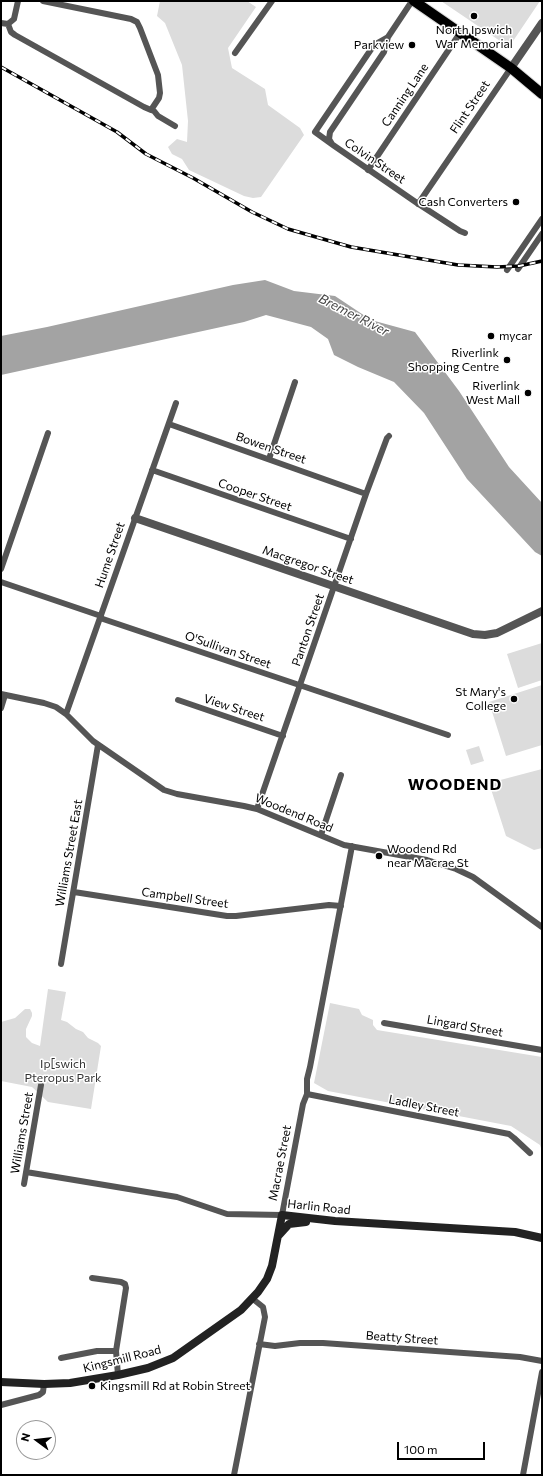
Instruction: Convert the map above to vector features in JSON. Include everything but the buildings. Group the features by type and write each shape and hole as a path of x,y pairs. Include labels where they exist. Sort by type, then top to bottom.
{"main road":[{"path":"413,1 511,68 542,94"},
{"path":"511,68 524,73 542,84"},
{"name":"Harlin Road","path":"282,1215 335,1221 515,1232 542,1238"},
{"name":"Macrae Street","path":"252,1299 267,1279 273,1260 282,1215"},
{"path":"277,1238 285,1227 292,1222 335,1221"},
{"name":"Kingsmill Road","path":"1,1382 70,1384 148,1368 173,1358 240,1310 252,1299"}],"street":[{"path":"1,24 8,24 14,19 18,1"},
{"path":"43,1 126,18 136,22 140,28 158,75 160,93 159,98 152,110"},
{"path":"333,145 329,139 330,132 384,52 388,37 413,1"},
{"path":"235,53 268,2"},
{"name":"Flint Street","path":"418,204 542,23"},
{"path":"8,24 11,32 16,36 144,107 154,111 158,116 175,126"},
{"name":"Canning Lane","path":"368,170 460,33"},
{"name":"Colvin Street","path":"388,37 374,46 316,132 418,204 460,231 465,232"},
{"path":"507,270 542,219"},
{"path":"518,269 542,234"},
{"path":"269,459 295,382"},
{"name":"Hume Street","path":"66,714 176,403"},
{"name":"Bowen Street","path":"169,424 366,494"},
{"path":"1,569 48,433"},
{"name":"Panton Street","path":"257,809 301,686 366,494 389,436"},
{"name":"Cooper Street","path":"152,470 351,540"},
{"name":"Macgregor Street","path":"135,518 473,634 485,636 497,633 542,611"},
{"name":"O'Sullivan Street","path":"1,582 100,618 448,735"},
{"path":"1,708 3,695"},
{"name":"Woodend Road","path":"3,695 44,703 56,707 66,714 98,746 164,790 177,794 257,809 320,835 352,846 427,860 456,869 473,877 542,927"},
{"name":"View Street","path":"178,700 283,736"},
{"name":"Williams Street East","path":"62,964 98,746"},
{"path":"320,835 341,775"},
{"name":"Macrae Street","path":"282,1215 303,1104 307,1094 306,1079 310,1067 352,846"},
{"name":"Campbell Street","path":"74,892 226,916 329,905 341,906"},
{"name":"Lingard Street","path":"384,1023 542,1050"},
{"name":"Williams Street","path":"24,1184 41,1085"},
{"name":"Ladley Street","path":"307,1094 509,1134 530,1153"},
{"name":"Harlin Road","path":"26,1172 177,1197 227,1214 282,1215"},
{"path":"92,1278 121,1282 125,1284 126,1288 116,1351 118,1375"},
{"path":"234,1475 265,1313 263,1308 252,1299"},
{"name":"Beatty Street","path":"259,1344 274,1346 323,1343 542,1361"},
{"name":"Kingsmill Road","path":"61,1358 97,1351 116,1351"},
{"path":"523,1475 542,1372"},
{"path":"1,1405 39,1395 43,1392 44,1384"}],"green space":[{"path":"160,1 247,1 256,7 228,48 232,68 265,89 268,105 300,128 304,135 261,197 253,198 244,196 189,170 182,159 172,154 168,147 177,139 187,142 188,121 182,65 165,23 157,16"},
{"path":"441,1 540,1 509,47"},
{"path":"542,643 542,680 518,688 507,654"},
{"path":"542,685 542,745 506,756 489,702"},
{"path":"479,746 484,761 471,765 466,750"},
{"path":"542,769 542,848 534,850 506,836 489,783"},
{"name":"Ip[swich Pteropus Park","path":"48,989 66,992 61,1020 83,1032 88,1038 101,1046 91,1109 48,1102 32,1087 1,1081 1,1022 15,1018 25,1009 30,1009 32,1016 26,1029 26,1037 32,1043 40,1046"},
{"path":"330,1003 359,1009 362,1015 373,1020 373,1025 377,1030 542,1057 542,1151 540,1145 511,1126 328,1091 314,1083"}],"water":[{"name":"Bremer River","path":"265,280 294,291 335,296 371,320 415,332 459,391 509,467 542,503 542,556 535,552 467,479 424,413 394,382 334,355 328,339 311,327 266,315 244,322 1,375 1,336 233,285"}],"railway":[{"path":"1,67 117,132 146,154 193,178 252,212 288,229 351,247 458,265 497,267 519,266 542,261"}],"place":[{"name":"North Ipswich War Memorial","path":"474,16"},
{"name":"Parkview","path":"412,45"},
{"name":"Cash Converters","path":"516,202"},
{"name":"mycar","path":"491,336"},
{"name":"Riverlink Shopping Centre","path":"507,360"},
{"name":"Riverlink West Mall","path":"528,393"},
{"name":"St Mary's College","path":"514,699"},
{"name":"Woodend Rd near Macrae St","path":"379,856"},
{"name":"Kingsmill Rd at Robin Street","path":"92,1386"}],"district":[{"name":"WOODEND","path":"455,785"}]}
